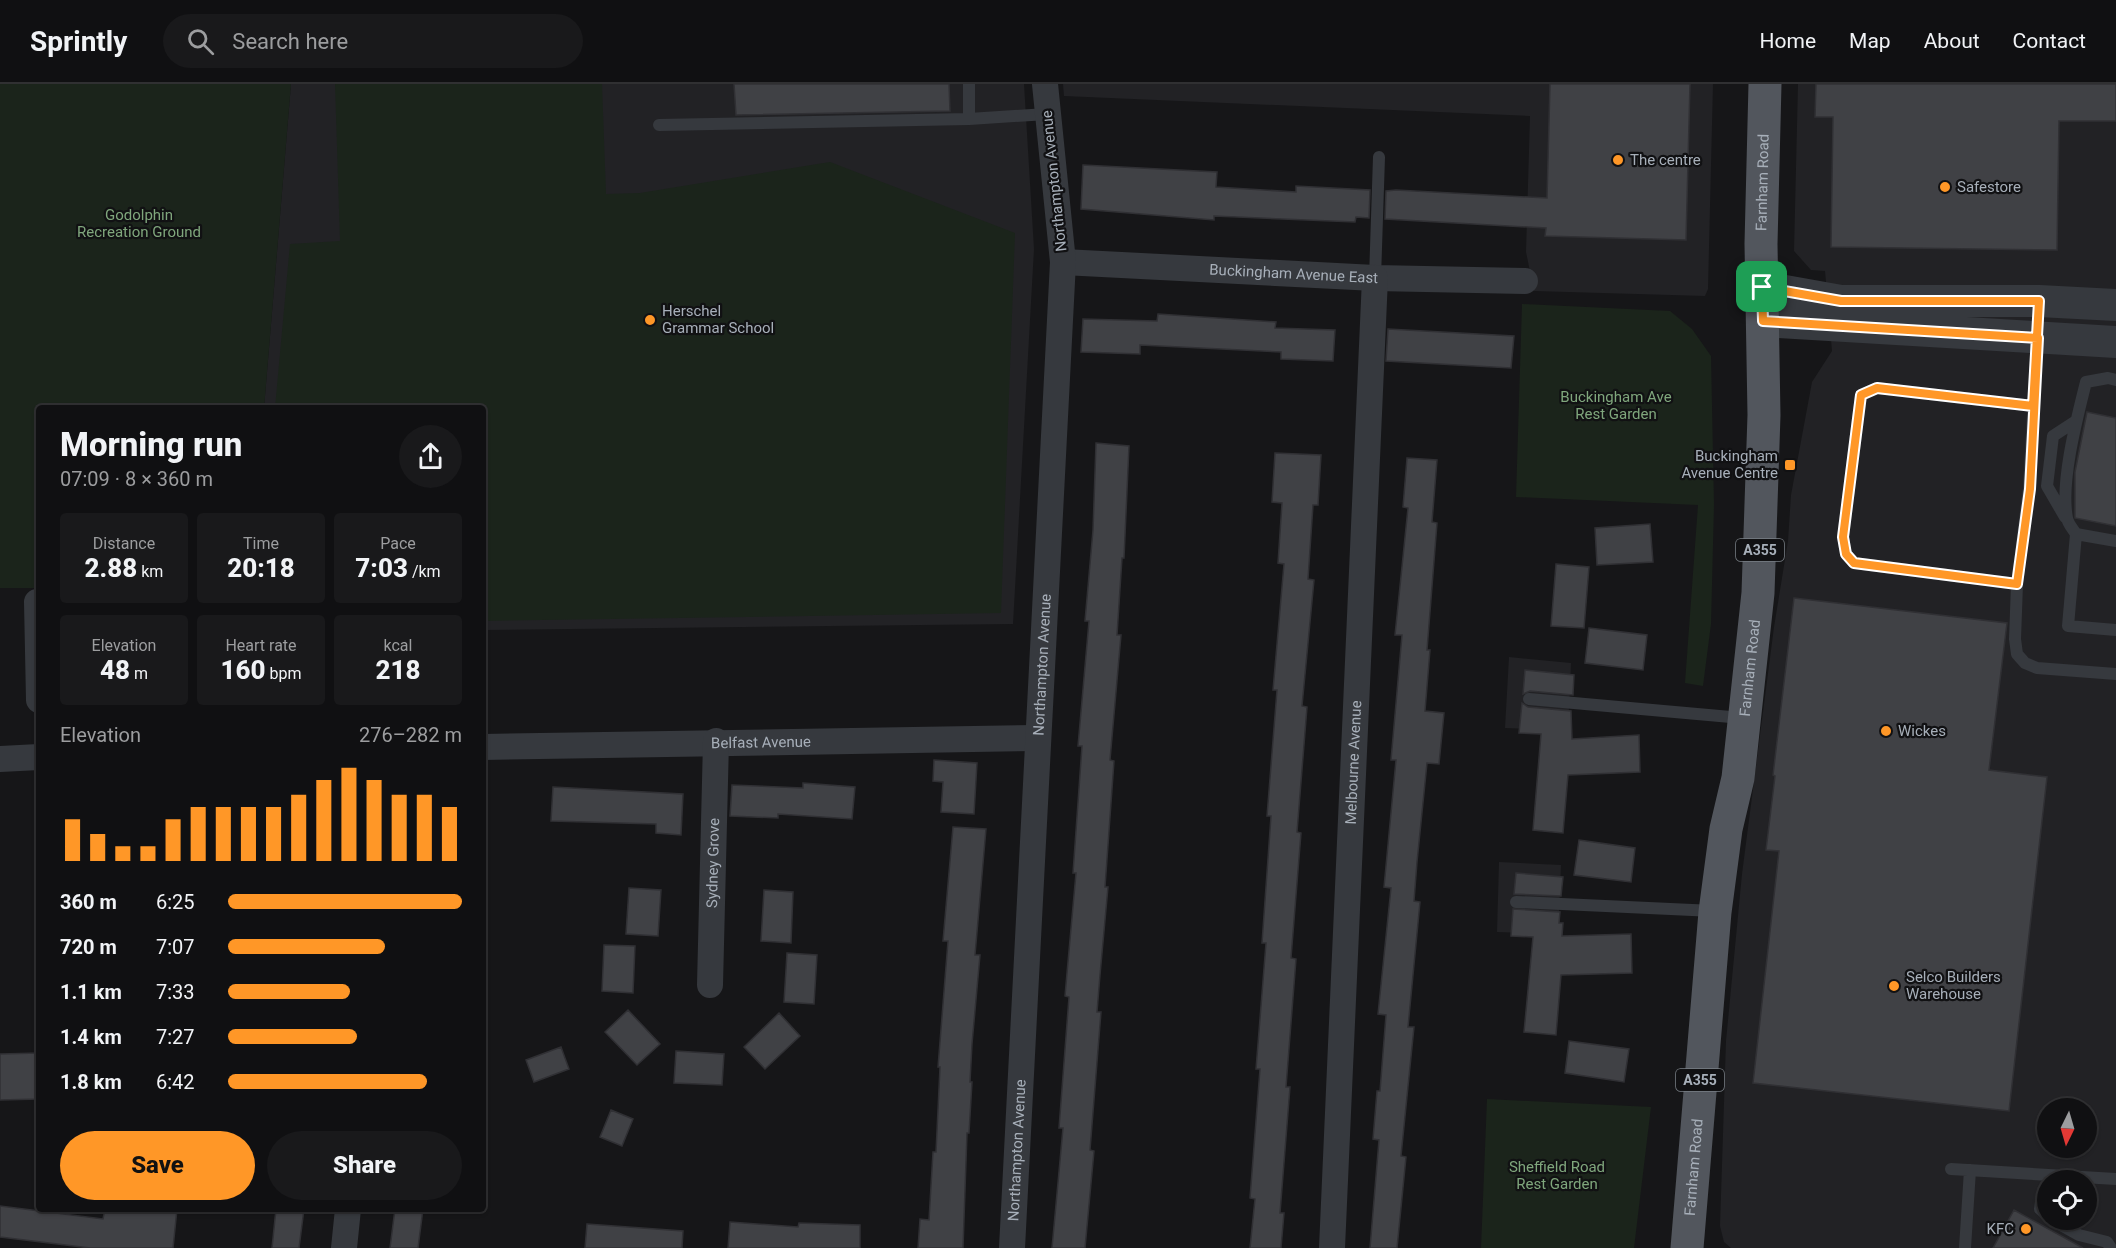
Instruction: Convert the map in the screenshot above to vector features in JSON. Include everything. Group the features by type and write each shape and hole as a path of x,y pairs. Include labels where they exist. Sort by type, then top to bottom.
{"main road":[{"name":"Farnham Road","path":"1687,1248 1715,912 1726,829 1738,778 1758,593 1764,415 1762,287 1765,84"}],"street":[{"name":"Northampton Avenue","path":"1012,1248 1063,261 1045,84"},
{"name":"Buckingham Avenue East","path":"1063,261 1375,278 1525,281"},
{"name":"Melbourne Avenue","path":"1332,1248 1375,278"},
{"path":"1762,287 1841,301 2039,301 2116,305"},
{"path":"1763,321 2116,342"},
{"name":"Belfast Avenue","path":"486,747 716,741 1038,738"},
{"name":"Sydney Grove","path":"710,986 716,741"},
{"path":"0,759 36,757"},
{"path":"344,1248 348,1212"}],"lane":[{"path":"969,84 969,119"},
{"path":"659,125 969,119 1047,114"},
{"path":"1375,278 1379,157"},
{"path":"2039,301 2030,489 2017,584 2015,639 2017,654 2025,663 2037,668 2116,674"},
{"path":"2067,521 2065,498 2076,421 2086,382 2116,380"},
{"path":"2017,584 1854,563 1846,554 1843,537 1861,395 1877,388 2033,406"},
{"path":"2076,421 2053,436 2046,486 2076,534 2068,626 2116,630"},
{"path":"2076,534 2116,541"},
{"path":"1529,699 1744,718"},
{"path":"1516,902 1715,912"},
{"path":"1951,1169 2037,1176"},
{"path":"1965,1248 1970,1170"},
{"path":"2097,1179 2116,1179"},
{"path":"2070,1230 2079,1235 2107,1242 2111,1248"}],"shaded area":[{"name":"Herschel Grammar School","path":"291,84 1024,84 1034,249 1013,624 486,630 486,405 264,405"},
{"path":"1063,84 1713,84 1708,289 1705,296 1534,291 1526,252 1530,116 1064,96"},
{"path":"1798,84 2116,84 2116,1248 1731,1248 1724,1242 1720,1226 1726,1041 1742,874 1774,627 1788,541 1791,495 1812,382 1832,351 1825,271 1811,270 1794,251"},
{"path":"1509,657 1571,663 1568,730 1505,728"},
{"path":"1499,862 1561,865 1558,934 1497,932"}],"green space":[{"name":"Godolphin Recreation Ground","path":"0,84 291,84 264,405 36,405 36,588 0,588"},
{"name":"Herschel Grammar School","path":"335,84 602,84 606,194 640,193 830,162 1015,233 1001,613 486,621 486,405 275,405 290,244 340,241"},
{"name":"Buckingham Ave Rest Garden","path":"1522,304 1670,311 1692,329 1711,356 1714,505 1711,624 1703,686 1685,683 1698,505 1516,497"},
{"name":"Sheffield Road Rest Garden","path":"1487,1099 1651,1107 1634,1248 1481,1248"}],"building":[{"path":"734,84 949,84 950,111 736,115"},
{"name":"The centre","path":"1550,84 1690,84 1686,240 1545,236 1546,228 1385,219 1386,191 1547,198"},
{"name":"Safestore","path":"1816,84 2116,84 2116,121 2059,121 2057,250 1831,247 1833,117 1815,117"},
{"path":"1083,165 1217,172 1216,187 1296,192 1296,186 1370,190 1369,218 1356,217 1355,222 1214,216 1214,220 1081,209"},
{"path":"1158,314 1276,322 1275,328 1335,330 1333,361 1281,359 1281,352 1140,345 1140,354 1081,352 1083,319 1157,321"},
{"path":"1388,329 1514,336 1511,368 1386,361"},
{"path":"2087,412 2116,418 2116,526 2075,518 2075,472"},
{"path":"1096,443 1129,446 1124,558 1122,558 1117,635 1121,635 1110,760 1114,761 1105,887 1108,887 1097,1012 1101,1012 1090,1150 1094,1151 1085,1248 1052,1248 1063,1128 1059,1128 1069,997 1065,996 1076,873 1073,873 1082,746 1078,746 1089,621 1085,621 1093,530"},
{"path":"1275,453 1321,455 1318,505 1313,505 1308,579 1314,580 1302,706 1307,707 1297,832 1301,833 1291,958 1296,959 1286,1087 1290,1087 1280,1213 1284,1213 1281,1248 1250,1248 1255,1199 1250,1198 1260,1069 1256,1069 1266,943 1262,943 1271,816 1267,816 1277,690 1273,690 1284,564 1278,563 1282,503 1272,502"},
{"path":"1407,458 1437,460 1432,522 1437,523 1427,650 1430,650 1425,711 1444,713 1439,764 1427,763 1417,862 1414,901 1420,902 1408,1027 1414,1027 1401,1156 1406,1157 1397,1248 1370,1248 1379,1140 1373,1139 1377,1091 1380,1091 1386,1015 1378,1014 1391,888 1384,887 1396,760 1391,760 1402,635 1395,635 1408,508 1403,507"},
{"path":"1650,524 1653,562 1597,565 1595,528"},
{"path":"1556,564 1589,567 1584,628 1551,626"},
{"path":"1794,598 2007,623 1989,770 2047,777 2009,1111 1753,1083 1779,851 1766,850"},
{"path":"1589,628 1647,635 1643,670 1585,663"},
{"path":"1525,670 1574,675 1573,695 1530,691 1523,694"},
{"path":"1522,703 1528,707 1571,711 1572,739 1639,735 1640,772 1568,775 1563,833 1533,830 1541,734 1519,733"},
{"path":"934,760 977,763 974,814 941,812 943,782 933,781"},
{"path":"803,783 855,787 852,819 778,814 778,818 730,816 732,785 803,788"},
{"path":"553,787 683,794 681,835 656,833 656,824 551,821"},
{"path":"953,827 986,829 975,955 980,955 972,1044 963,1248 918,1248 920,1219 929,1220 933,1152 936,1152 940,1067 938,1067 948,941 943,941"},
{"path":"1579,840 1635,848 1631,882 1574,875"},
{"path":"1516,873 1563,877 1561,896 1514,894"},
{"path":"629,888 661,890 658,936 626,934"},
{"path":"764,890 793,892 791,943 761,941"},
{"path":"1513,909 1560,912 1559,923 1563,923 1562,936 1631,934 1632,973 1561,975 1556,1035 1524,1032 1533,937 1511,936"},
{"path":"604,945 635,946 633,993 602,991"},
{"path":"787,953 817,955 814,1004 784,1002"},
{"path":"628,1010 660,1044 637,1065 605,1032"},
{"path":"779,1013 800,1036 765,1069 744,1047"},
{"path":"1569,1041 1629,1049 1624,1082 1565,1073"},
{"path":"561,1047 569,1069 534,1082 526,1060"},
{"path":"676,1051 724,1054 722,1085 674,1083"},
{"path":"36,1053 36,1099 0,1100 0,1054"},
{"path":"611,1110 633,1119 622,1146 600,1137"},
{"path":"0,1206 103,1219 104,1212 177,1212 173,1248 90,1248 0,1237"},
{"name":"KFC","path":"2014,1210 2037,1223 2037,1230 2050,1230 2083,1248 1993,1248"},
{"path":"276,1212 304,1212 299,1248 272,1248"},
{"path":"395,1212 423,1212 418,1248 390,1248"},
{"path":"730,1222 798,1227 799,1223 860,1225 860,1248 728,1248"},
{"path":"587,1224 683,1231 682,1248 585,1248"}],"place":[{"name":"The centre","path":"1618,160"},
{"name":"Safestore","path":"1945,187"},
{"name":"Herschel Grammar School","path":"650,320"},
{"name":"Buckingham Avenue Centre","path":"1790,465"},
{"name":"Wickes","path":"1886,731"},
{"name":"Selco Builders Warehouse","path":"1894,986"},
{"name":"KFC","path":"2026,1229"}],"route":[{"path":"1762,287 1763,321 2038,338 2031,426 2030,489 2017,584 1854,563 1846,554 1843,537 1857,410 1861,395 1877,388 2033,406 2038,338 2039,301 1841,301 1762,287"}]}
